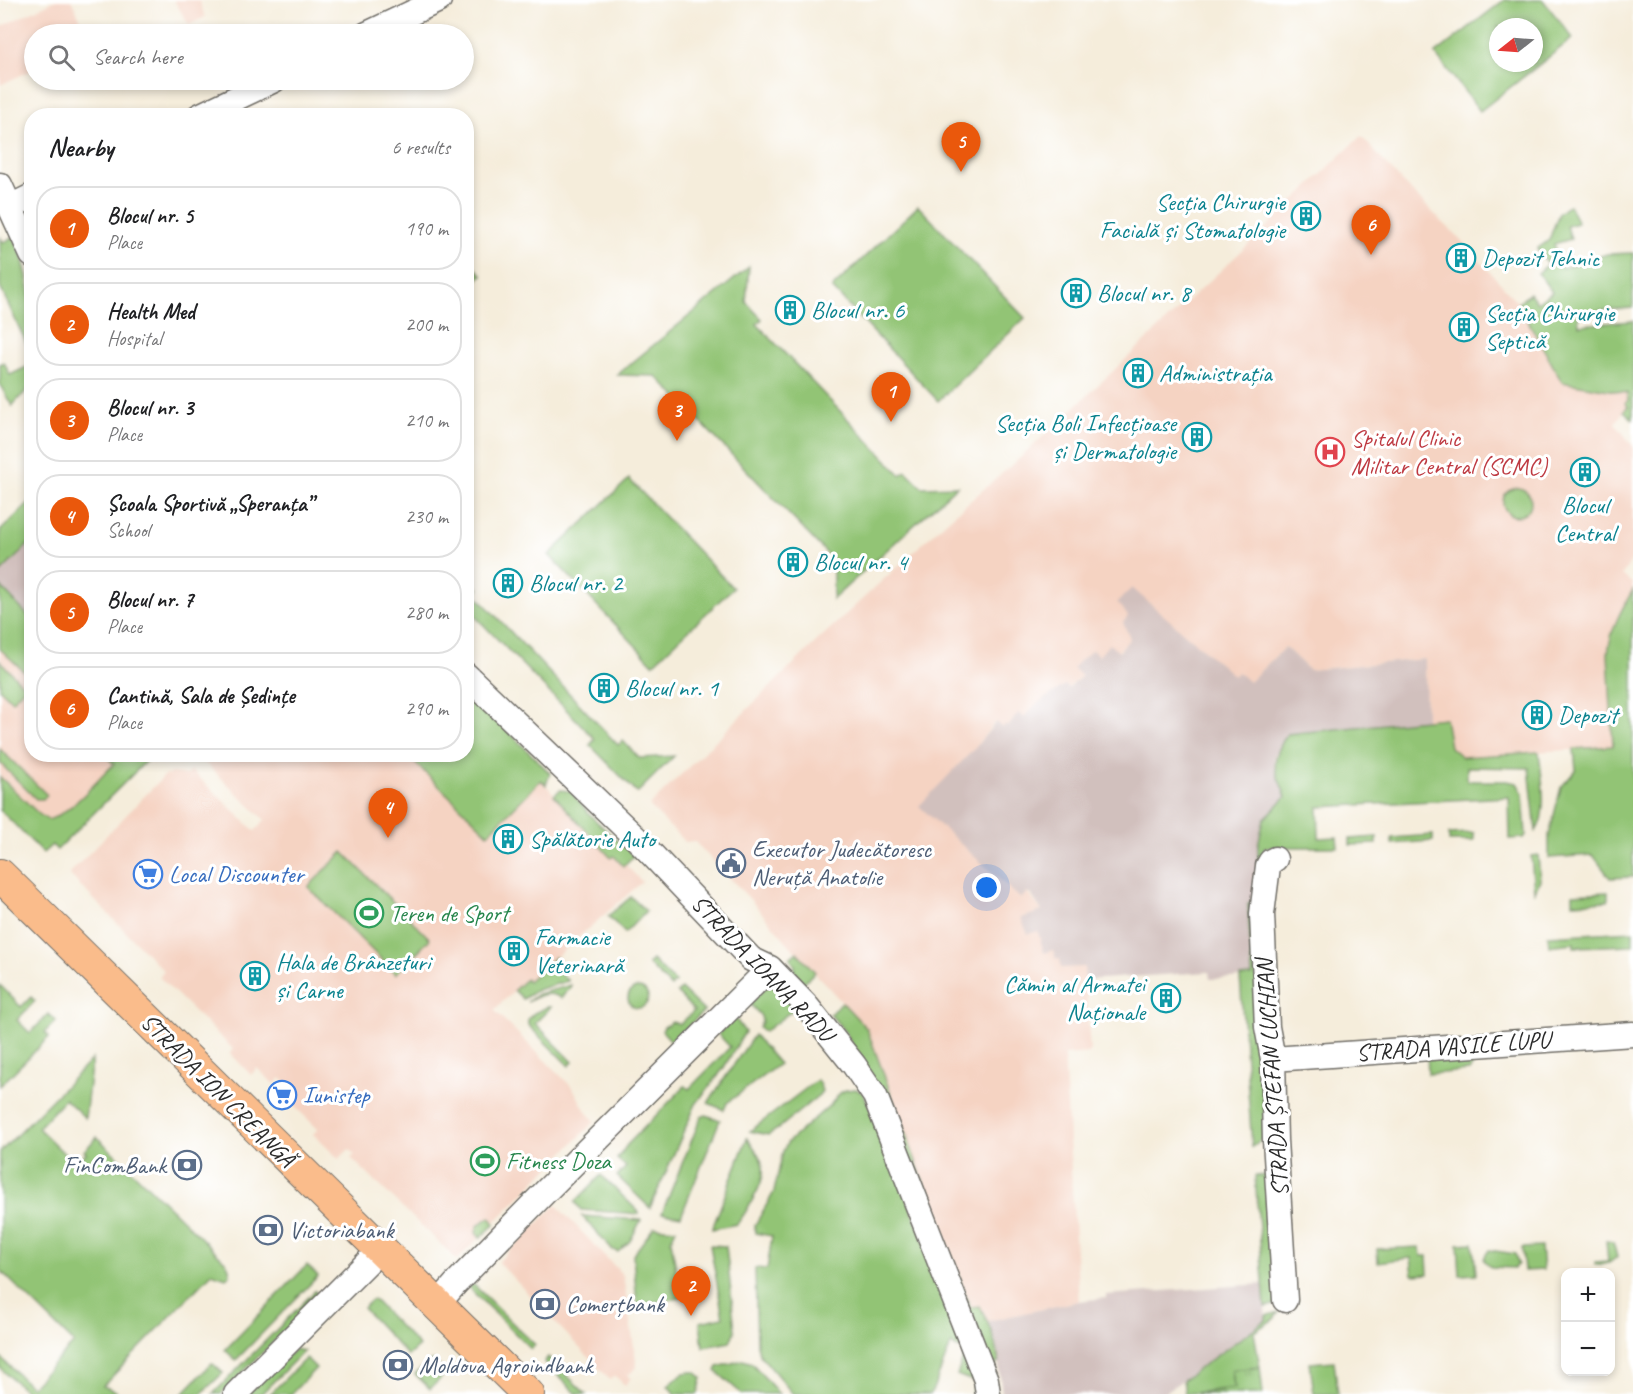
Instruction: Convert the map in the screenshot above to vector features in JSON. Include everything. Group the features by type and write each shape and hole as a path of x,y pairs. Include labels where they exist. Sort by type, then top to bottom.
{"main road":[{"name":"STRADA ION CREANGĂ","path":"0,875 528,1394"}],"street":[{"path":"388,24 439,0"},
{"path":"216,108 253,90"},
{"path":"24,196 5,196 24,238"},
{"name":"STRADA IOANA RADU","path":"474,683 641,843 751,959 770,968 805,1004 841,1048 875,1096 986,1380 988,1394"},
{"name":"STRADA ȘTEFAN LUCHIAN","path":"1275,859 1268,866 1262,914 1266,1028 1273,1059 1275,1140 1286,1300"},
{"path":"437,1305 547,1190 770,968"},
{"name":"STRADA VASILE LUPU","path":"1273,1059 1633,1034"},
{"path":"236,1394 380,1250"}],"shaded area":[{"path":"56,0 71,0 83,24 24,24 24,74 0,85 0,27"},
{"path":"174,0 199,0 205,17 188,24"},
{"path":"1361,136 1403,183 1467,246 1518,303 1562,381 1627,393 1628,406 1615,423 1633,446 1633,558 1622,575 1633,584 1633,590 1614,625 1609,642 1613,747 1462,757 1450,747 1445,718 1426,720 1425,659 1309,670 1285,647 1249,682 1234,677 1129,616 1130,639 1118,652 1099,656 1074,667 1082,676 1068,688 1065,685 1037,705 1024,718 1018,714 1008,727 1002,728 995,722 973,750 1020,899 1027,892 1042,911 1021,918 1038,930 1060,959 1085,967 1090,1053 1064,1055 1079,1301 988,1321 980,1306 970,1307 867,1029 748,897 694,841 685,842 649,806 817,641 949,519 1020,458"},
{"path":"24,549 24,612 0,586 0,573"},
{"path":"0,586 24,612 24,762 112,762 129,778 57,850 52,845 43,853 0,810"},
{"path":"1132,588 1234,676 1238,672 1249,682 1285,647 1309,670 1425,659 1426,720 1287,734 1278,748 1274,758 1275,770 1286,797 1264,819 1258,845 1258,893 1248,904 1252,977 1210,979 1209,972 1085,980 1084,967 1061,968 1060,959 1056,959 1053,950 1044,953 1038,931 1028,934 1021,918 1042,911 1032,896 1027,892 1021,899 919,806 973,750 996,722 1002,728 1005,725 1008,727 1018,713 1024,717 1037,704 1065,685 1069,688 1082,676 1073,668 1092,650 1099,656 1109,644 1119,652 1130,638 1123,623 1128,616 1117,602"},
{"path":"474,714 546,785 611,858 614,856 622,866 625,864 642,882 528,981 526,979 494,1010 573,1088 587,1113 595,1121 457,1260 351,1158 355,1155 349,1149 339,1159 313,1134 318,1129 292,1104 299,1096 281,1078 274,1084 257,1068 251,1075 230,1053 233,1049 159,977 164,971 69,874 166,774 168,776 171,773 187,775 191,770 255,831 265,820 204,762 474,762"},
{"path":"556,1205 623,1275 637,1367 628,1375 631,1378 625,1385 615,1376 610,1380 498,1262"},
{"path":"1263,1284 1266,1320 1163,1394 1002,1394 997,1346 988,1321 1079,1301 1106,1298 1106,1295"}],"green space":[{"path":"1504,0 1543,0 1573,38 1543,62 1543,18 1489,18 1489,72 1530,72 1480,111 1435,54"},
{"path":"1569,205 1578,223 1567,226 1571,239 1554,244 1562,268 1607,254 1633,253 1633,308 1578,312 1579,325 1633,321 1633,419 1624,411 1628,406 1625,403 1628,400 1627,393 1562,382 1518,303 1530,293 1537,303 1552,292 1538,273 1548,264 1537,249 1549,240 1559,213"},
{"path":"918,206 1025,318 938,401 832,288"},
{"path":"0,236 3,242 14,237 24,263 24,338 0,287"},
{"path":"474,266 482,275 474,283"},
{"path":"749,267 746,302 762,319 757,324 901,475 906,471 922,487 957,486 833,599 833,560 656,376 617,375"},
{"path":"4,362 10,375 24,368 24,393 12,406 0,385 0,364"},
{"path":"629,479 733,588 653,664 549,555"},
{"path":"1517,488 1527,492 1531,502 1527,512 1517,516 1507,512 1503,502 1507,492"},
{"path":"24,508 24,549 0,573 0,531"},
{"path":"474,584 479,589 475,594 618,745 623,741 639,758 674,756 637,793 590,745 595,739 474,615"},
{"path":"0,586 24,612 24,671 0,649"},
{"path":"1633,590 1633,877 1610,878 1593,855 1549,858 1549,835 1561,787 1576,770 1574,749 1613,746 1609,645 1620,613"},
{"path":"0,661 24,688 12,701 0,689"},
{"path":"474,697 550,773 546,785 541,780 488,834 414,762 474,762"},
{"path":"1445,718 1450,747 1462,757 1539,752 1543,804 1540,823 1536,831 1529,768 1467,767 1467,781 1517,783 1523,794 1526,835 1524,838 1510,839 1509,797 1318,807 1319,838 1337,837 1338,847 1264,847 1262,881 1258,893 1258,845 1264,819 1286,797 1275,765 1278,752 1287,734"},
{"path":"0,749 47,795 43,799 36,799 0,763"},
{"path":"112,762 145,762 57,850 52,845 43,853 0,810 0,777 48,820 66,811 114,764"},
{"path":"560,790 570,791 593,818 634,856 623,866 614,856 611,858 554,795"},
{"path":"1474,833 1474,841 1449,841 1449,834"},
{"path":"1433,835 1433,841 1392,844 1392,838"},
{"path":"1377,837 1377,844 1350,845 1350,839"},
{"name":"Teren de Sport","path":"343,852 430,939 396,974 308,887"},
{"path":"1538,855 1540,880 1534,892 1531,856"},
{"path":"1608,892 1608,901 1573,903 1573,894"},
{"path":"631,897 646,911 625,933 608,916"},
{"path":"1250,902 1265,1069 1259,1070 1260,1084 1264,1084 1264,1137 1252,1147 1240,977 1252,976 1248,904"},
{"path":"1633,931 1633,945 1574,947 1574,943 1549,946 1548,936"},
{"path":"797,952 815,972 802,984 793,973 795,966 790,958"},
{"path":"555,957 561,963 556,969 568,981 537,990 523,999 514,990"},
{"path":"652,960 675,982 671,987 648,964"},
{"path":"0,985 21,1007 31,997 35,1001 17,1020 30,1033 49,1014 56,1021 45,1032 49,1037 0,1086"},
{"path":"571,985 561,998 548,994 527,1002 538,994"},
{"path":"770,986 779,988 798,1006 764,1032 759,1027 762,1022 761,1016 750,1004 764,988"},
{"path":"638,988 645,991 648,998 645,1005 638,1008 631,1005 628,998 631,991"},
{"path":"681,989 704,1011 672,1042 662,1031 664,1027 672,1022 680,1024 694,1011 677,993"},
{"path":"842,1002 867,1029 970,1307 980,1306 992,1333 999,1361 993,1368 858,1057 846,1033 830,1014"},
{"path":"551,1007 535,1023 573,1062 569,1066 528,1025 528,1019 534,1013"},
{"path":"735,1018 745,1032 723,1069 696,1104 650,1208 617,1176 626,1167 617,1159 627,1145 685,1086 689,1089 730,1047 718,1034"},
{"path":"754,1035 779,1064 727,1103 724,1110 708,1103"},
{"path":"1427,1052 1474,1055 1474,1063 1469,1071 1428,1074"},
{"path":"92,1059 85,1118 65,1099 38,1128 75,1164 97,1137 226,1262 230,1275 226,1278 212,1273 103,1386 116,1391 113,1394 29,1394 0,1368 0,1357 31,1387 74,1343 0,1270 0,1152"},
{"path":"817,1080 822,1091 819,1095 778,1129 768,1135 750,1131"},
{"path":"856,1089 863,1093 881,1129 966,1351 951,1345 931,1394 793,1394 760,1355 757,1346 755,1268 767,1269 772,1236 755,1233 755,1225 774,1192 783,1151 788,1142 831,1104 840,1093"},
{"path":"706,1115 720,1120 681,1216 662,1213 701,1117"},
{"path":"747,1138 758,1154 763,1167 758,1190 737,1224 712,1229"},
{"path":"601,1175 639,1214 581,1210 575,1202"},
{"path":"1267,1175 1279,1304 1265,1307 1255,1176"},
{"path":"582,1216 641,1220 630,1241 618,1252 613,1250"},
{"path":"490,1217 495,1224 480,1238 476,1233 477,1227"},
{"path":"654,1227 676,1229 671,1240 681,1298 637,1305 633,1255"},
{"path":"1606,1241 1613,1242 1617,1257 1609,1263 1595,1265 1595,1262 1608,1261"},
{"path":"1473,1243 1476,1274 1460,1275 1458,1244"},
{"path":"710,1245 726,1246 735,1330 730,1342 703,1347 700,1322 723,1317"},
{"path":"1420,1247 1421,1256 1427,1256 1428,1274 1413,1275 1411,1258 1378,1262 1377,1249"},
{"path":"1541,1247 1543,1270 1524,1271 1522,1248"},
{"path":"1489,1250 1515,1254 1518,1264 1514,1268 1491,1267 1484,1260"},
{"path":"307,1265 318,1276 236,1360 225,1350"},
{"path":"472,1283 535,1345 531,1349 468,1287"},
{"path":"315,1291 319,1296 221,1394 213,1394"},
{"path":"373,1299 419,1346 408,1356 363,1308"},
{"path":"1279,1312 1274,1319 1254,1332 1260,1367 1232,1370 1234,1388 1185,1394 1183,1380 1266,1320 1266,1316"},
{"path":"295,1349 304,1351 261,1394 247,1394"},
{"path":"966,1351 981,1394 971,1394 975,1382 957,1375"},
{"path":"548,1357 586,1394 577,1394 544,1362"},
{"path":"306,1358 316,1368 291,1394 270,1394"},
{"path":"743,1360 752,1363 779,1394 742,1394 716,1371 718,1367"},
{"path":"434,1361 446,1373 430,1389 415,1374 429,1362"},
{"path":"1334,1361 1338,1394 1314,1394 1310,1363"},
{"path":"212,1363 223,1373 201,1394 182,1394"},
{"path":"1260,1367 1263,1394 1196,1394 1234,1388 1232,1370"},
{"path":"695,1372 702,1378 698,1394 675,1394 668,1386 684,1373"}],"place":[{"name":"Blocul nr. 7","path":"961,172"},
{"name":"Secția Chirurgie Facială și Stomatologie","path":"1306,216"},
{"name":"Cantină, Sala de Ședințe","path":"1371,255"},
{"name":"Depozit Tehnic","path":"1461,258"},
{"name":"Blocul nr. 8","path":"1076,293"},
{"name":"Blocul nr. 6","path":"790,310"},
{"name":"Secția Chirurgie Septică","path":"1464,327"},
{"name":"Administrația","path":"1138,373"},
{"name":"Blocul nr. 5","path":"891,422"},
{"name":"Secția Boli Infecțioase și Dermatologie","path":"1197,437"},
{"name":"Blocul nr. 3","path":"677,441"},
{"name":"Spitalul Clinic Militar Central (SCMC)","path":"1330,452"},
{"name":"Blocul Central","path":"1585,472"},
{"name":"Blocul nr. 4","path":"793,562"},
{"name":"Blocul nr. 2","path":"508,583"},
{"name":"Blocul nr. 1","path":"604,688"},
{"name":"Depozit","path":"1537,715"},
{"name":"Școala Sportivă „Speranța”","path":"388,838"},
{"name":"Spălătorie Auto","path":"508,839"},
{"name":"Executor Judecătoresc Neruță Anatolie","path":"731,863"},
{"name":"Local Discounter","path":"148,874"},
{"name":"Teren de Sport","path":"369,913"},
{"name":"Farmacie Veterinară","path":"514,951"},
{"name":"Hala de Brânzeturi și Carne","path":"255,976"},
{"name":"Cămin al Armatei Naționale","path":"1166,998"},
{"name":"Iunistep","path":"282,1095"},
{"name":"Fitness Doza","path":"485,1161"},
{"name":"FinComBank","path":"187,1165"},
{"name":"Victoriabank","path":"268,1230"},
{"name":"Comerțbank","path":"545,1304"},
{"name":"Health Med","path":"691,1316"},
{"name":"Moldova Agroindbank","path":"398,1365"}]}
